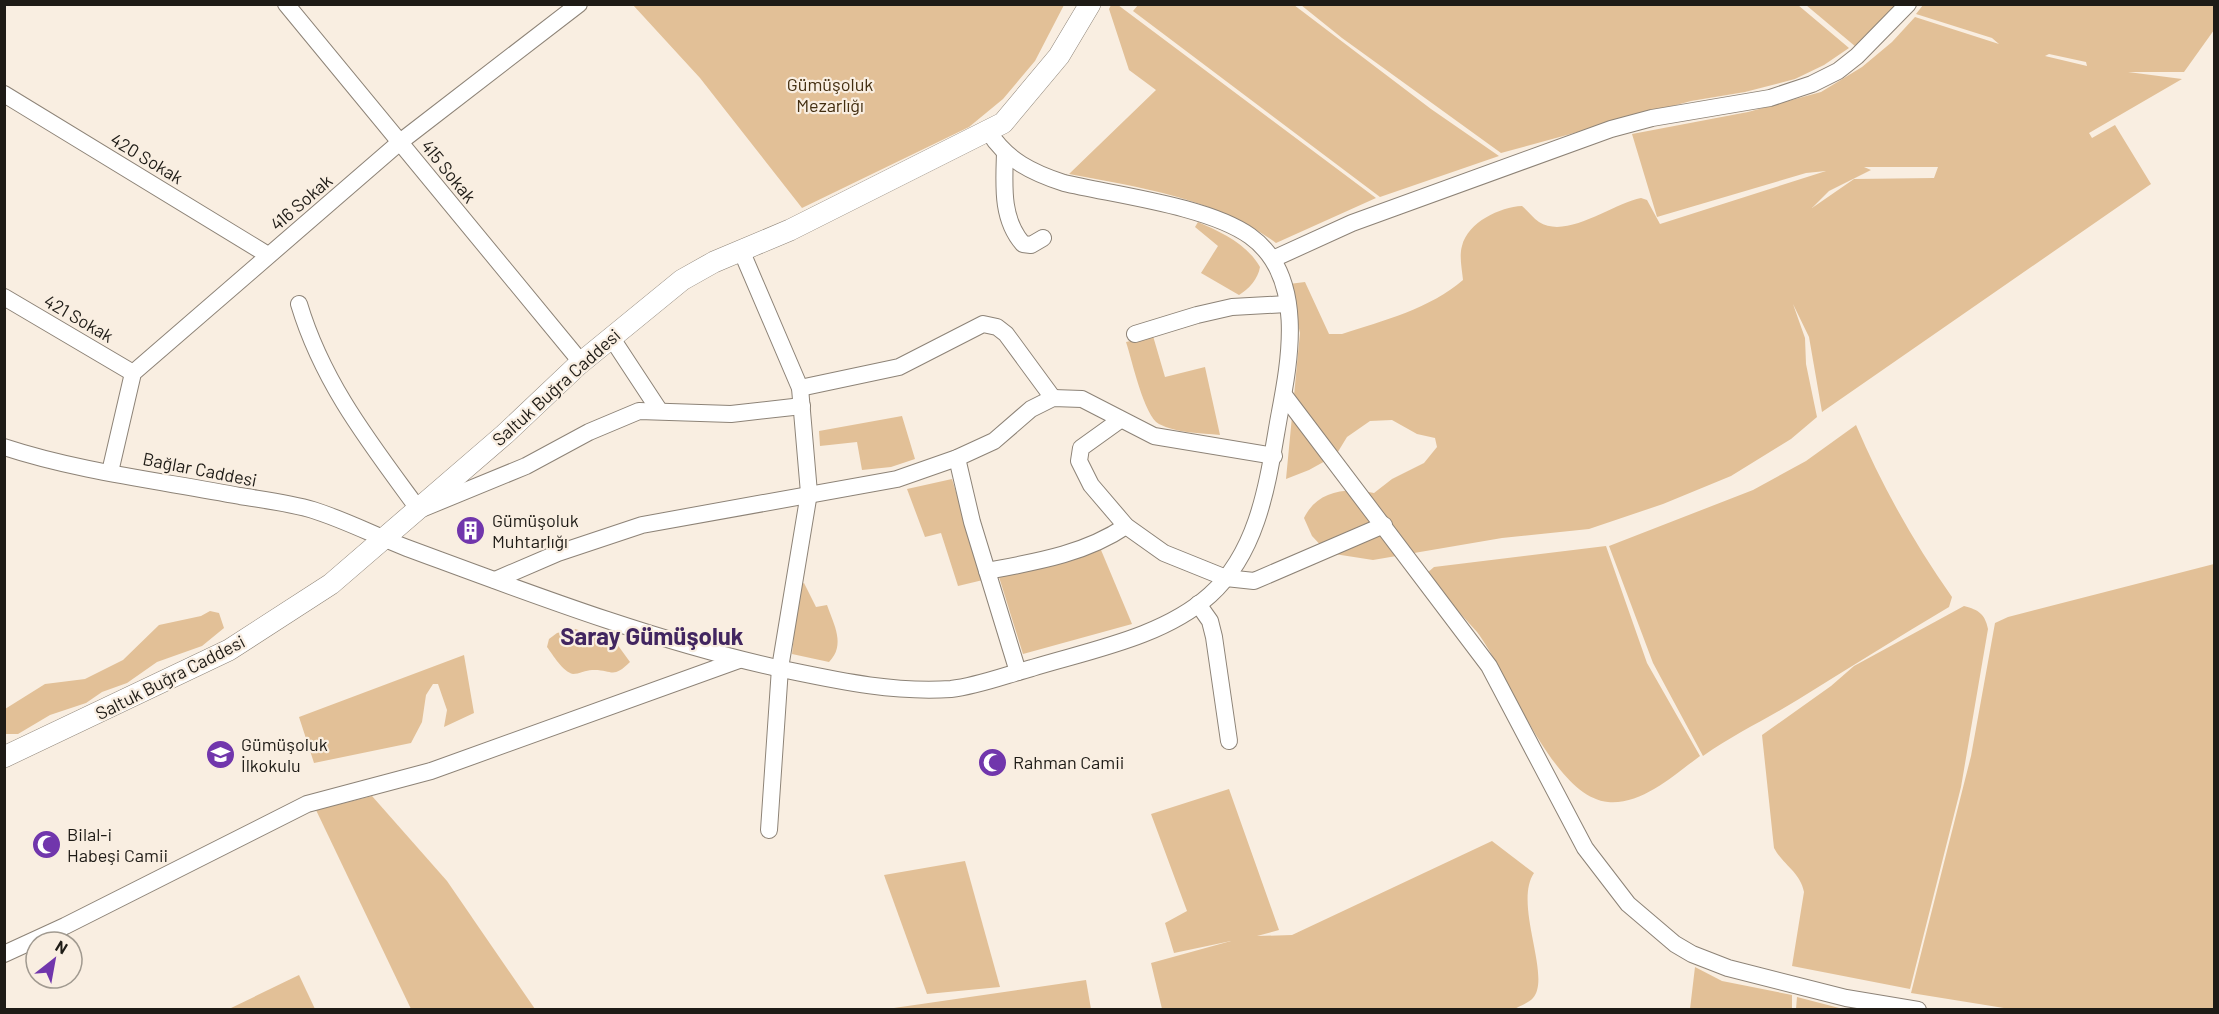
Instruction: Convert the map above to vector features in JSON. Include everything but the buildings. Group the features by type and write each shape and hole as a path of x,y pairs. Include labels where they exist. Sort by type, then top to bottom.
{"street":[{"name":"415 Sokak","path":"286,4 581,362"},
{"name":"416 Sokak","path":"133,373 400,142 579,4"},
{"name":"Saltuk Buğra Caddesi","path":"4,757 229,650 331,584 419,510 581,362 682,280 741,250 790,230 1003,123 1023,102 1059,56 1090,4"},
{"path":"989,132 1005,153 1031,170 1064,183 1192,211 1227,223 1249,235 1273,259 1362,219 1611,129 1652,118 1790,93 1838,70 1908,4"},
{"name":"420 Sokak","path":"4,94 268,255"},
{"path":"1005,153 1004,187 1011,223 1023,244 1031,245 1043,238"},
{"path":"741,250 800,388 808,493 780,668 769,830"},
{"name":"Bağlar Caddesi","path":"4,447 61,463 311,509 495,580 646,633 739,660 847,684 954,688 1018,672 1149,631 1198,604 1226,578 1241,554 1269,484 1284,394 1292,339 1287,304 1273,259"},
{"name":"421 Sokak","path":"4,297 133,373"},
{"path":"299,304 310,340 331,384 419,510 526,466 622,417 639,411 731,414 802,406"},
{"path":"1135,334 1232,307 1287,304"},
{"path":"800,388 899,367 982,324 997,327 1006,334 1053,398"},
{"path":"610,337 659,410"},
{"path":"110,472 133,373"},
{"path":"1284,394 1490,666 1585,848 1628,904 1651,926 1692,954 1728,968 1846,998 1918,1010"},
{"path":"495,580 558,554 642,525 808,493 875,484 957,458 994,441 1039,403 1053,398 1082,399 1154,436 1274,456"},
{"path":"1120,420 1089,441 1078,455 1091,485 1126,526 1164,553 1226,578 1254,581 1384,525"},
{"path":"957,458 987,571 1018,672"},
{"path":"987,571 1075,551 1099,542 1126,526"},
{"path":"1198,604 1210,621 1214,636 1229,741"},
{"path":"4,954 65,926 307,804 431,771 739,660"}],"green space":[{"name":"Gümüşoluk Mezarlığı","path":"633,5 1064,5 1035,61 1003,99 969,127 802,208 700,78"},
{"path":"1111,5 1118,5 1376,198 1276,243 1253,228 1203,205 1150,190 1069,174 1156,90 1129,70 1109,9"},
{"path":"1138,5 1294,5 1431,109 1499,156 1380,197 1133,11"},
{"path":"1301,5 1798,5 1849,48 1824,65 1795,79 1745,92 1691,101 1501,153 1342,38"},
{"path":"1806,5 1896,5 1856,47"},
{"path":"1923,5 2214,5 2214,30 2184,72 2128,72 2182,79 2089,133 2092,138 2115,125 2151,184 1822,412 1809,337 1793,304 1805,338 1806,364 1817,417 1791,439 1731,476 1663,504 1589,529 1502,538 1373,560 1328,553 1312,536 1304,518 1316,502 1333,493 1343,491 1374,493 1392,479 1424,463 1437,447 1435,438 1417,434 1392,420 1370,421 1347,437 1336,455 1309,470 1286,479 1300,333 1289,284 1305,282 1329,334 1342,334 1406,313 1450,290 1463,280 1461,254 1465,237 1486,217 1504,209 1522,206 1539,222 1563,227 1590,219 1641,198 1647,200 1660,224 1826,171 1806,173 1657,217 1632,134 1748,112 1821,92 1862,67 1892,42 1915,17 1999,44 1992,38 1916,14","holes":["2049,54 2086,62 2087,66 2045,56","1864,167 1938,167 1934,178 1854,179 1812,208 1829,191 1871,170"]},
{"path":"1198,222 1241,245 1260,267 1252,283 1239,295 1201,273 1218,246 1195,227"},
{"path":"1153,336 1165,377 1205,367 1220,435 1173,429 1159,424 1154,419 1144,399 1126,342"},
{"path":"902,416 915,459 891,467 862,470 857,442 820,446 819,431"},
{"path":"1856,425 1900,514 1952,597 1949,607 1703,756 1653,663 1609,546 1753,490 1806,461"},
{"path":"952,479 983,580 958,586 941,533 925,537 907,489"},
{"path":"1606,546 1647,663 1700,756 1645,794 1621,802 1608,802 1588,795 1568,779 1550,757 1533,730 1477,632 1444,597 1427,573 1434,567"},
{"path":"1101,550 1132,624 1023,654 999,577"},
{"path":"2214,564 2214,1009 2010,1009 1911,993 1971,756 1995,623 2008,617"},
{"path":"804,583 816,607 827,605 835,627 837,649 829,662 792,654 799,586"},
{"path":"1964,606 1980,613 1988,629 1961,787 1910,989 1792,966 1804,892 1799,879 1774,848 1762,735 1831,686 1854,666"},
{"path":"210,611 219,613 224,628 202,646 157,662 127,683 102,692 86,703 50,715 18,734 5,734 5,709 45,684 85,679 123,660 159,625 201,616"},
{"path":"575,629 614,640 630,662 615,672 592,670 569,673 558,663 547,647 549,639 557,633"},
{"path":"464,655 474,713 444,727 447,710 438,684 433,684 426,695 422,722 411,743 314,763 299,717"},
{"path":"1229,789 1279,930 1257,936 1292,935 1492,841 1534,873 1529,886 1528,903 1538,974 1538,988 1533,998 1513,1010 1162,1009 1151,963 1231,941 1174,953 1165,923 1187,911 1151,814"},
{"path":"372,796 447,881 535,1009 411,1009 316,810"},
{"path":"965,861 1000,987 927,994 884,875"},
{"path":"1695,967 1722,981 1792,995 1792,1009 1690,1009"},
{"path":"299,975 315,1009 229,1009"},
{"path":"1086,980 1091,1009 887,1009"},
{"path":"1797,997 1843,1009 1796,1009"}],"place":[{"name":"Gümüşoluk Muhtarlığı","path":"471,530"},
{"name":"Gümüşoluk İlkokulu","path":"220,754"},
{"name":"Rahman Camii","path":"992,762"},
{"name":"Bilal-i Habeşi Camii","path":"46,844"}],"district":[{"name":"Saray Gümüşoluk","path":"652,635"}]}
